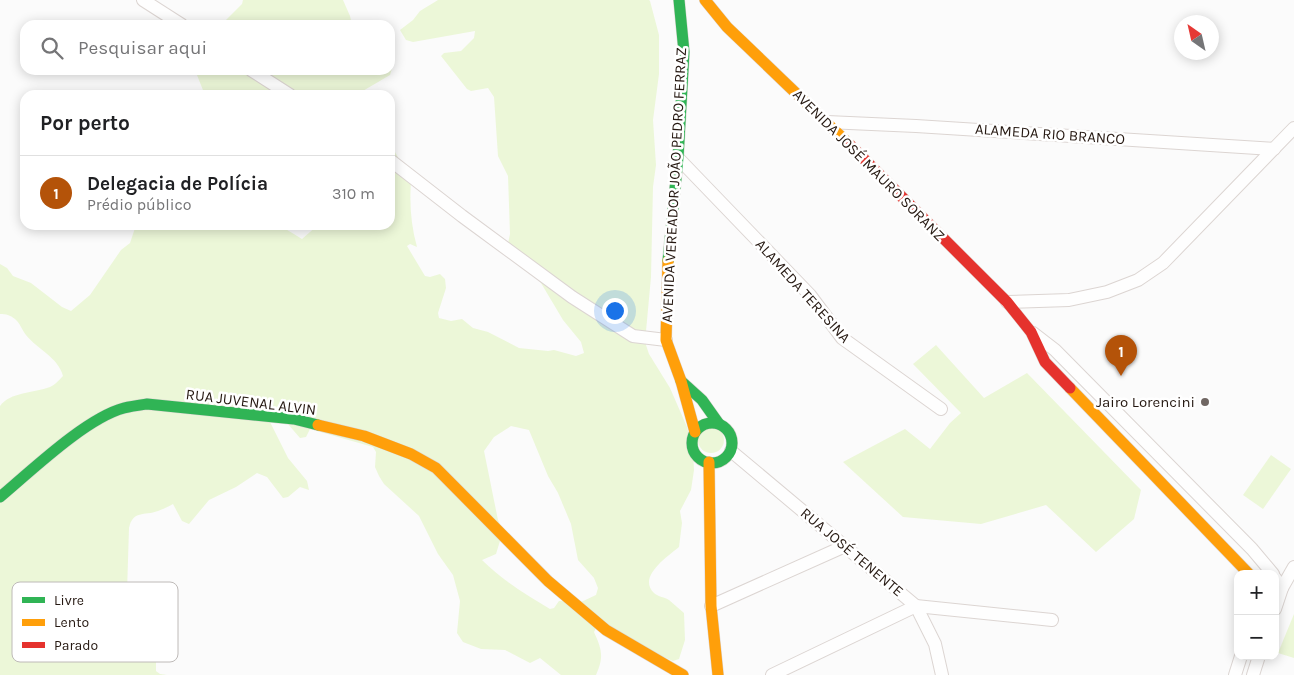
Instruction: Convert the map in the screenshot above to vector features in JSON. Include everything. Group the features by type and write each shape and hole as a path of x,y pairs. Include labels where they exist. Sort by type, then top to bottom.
{"street":[{"path":"143,0 174,20"},
{"name":"AVENIDA VEREADOR JOÃO PEDRO FERRAZ","path":"679,0 684,52 678,158 667,276 666,340 695,432"},
{"name":"AVENIDA JOSÉ MAURO SORANZ","path":"705,0 727,27 827,122 1007,302 1031,332 1045,362 1245,570"},
{"path":"259,75 282,90"},
{"name":"ALAMEDA RIO BRANCO","path":"827,122 1274,149"},
{"path":"1007,302 1069,300 1107,292 1138,280 1163,263 1294,128"},
{"name":"ALAMEDA TERESINA","path":"678,158 810,295 842,338 941,409"},
{"name":"AVENIDA VEREADOR JOÃO PEDRO FERRAZ","path":"395,164 572,297 633,336 666,340"},
{"name":"AVENIDA JOSÉ MAURO SORANZ","path":"1031,332 1055,350 1252,549 1269,570"},
{"path":"680,381 702,400 719,424 729,431 732,437 731,450 722,460 709,462 698,456 694,451 692,445 695,432 706,424 719,424"},
{"name":"RUA JUVENAL ALVIN","path":"0,497 75,434 122,408 147,404 294,419 364,436 411,454 436,468 548,581 606,630 683,675"},
{"name":"RUA JOSÉ TENENTE","path":"731,450 916,606 935,644 942,675"},
{"path":"709,462 711,606 718,675"},
{"path":"711,606 845,546"},
{"path":"1279,583 1294,567"},
{"path":"772,675 916,606 1052,620"},
{"path":"1236,675 1240,660"},
{"path":"1253,675 1258,660"}],"green space":[{"path":"243,0 343,0 351,20 226,20 242,4"},
{"path":"438,0 650,1 659,35 659,74 653,120 656,165 653,187 651,277 645,342 649,354 670,388 687,427 693,451 694,470 691,490 680,511 682,523 679,547 656,567 649,580 650,587 654,593 669,600 684,613 685,640 679,659 673,661 596,628 594,632 599,644 601,658 596,675 561,675 540,658 530,663 505,650 481,649 463,642 457,633 460,601 453,575 438,554 419,516 384,484 379,476 375,467 376,452 373,447 310,429 306,437 300,438 287,423 270,422 288,458 307,481 309,490 300,487 288,497 283,498 267,477 257,473 236,487 209,500 189,524 182,521 173,504 158,511 136,516 133,518 129,528 127,582 12,582 12,662 156,662 156,671 167,675 0,675 0,406 4,401 16,395 50,387 63,376 57,364 31,340 17,321 10,316 0,314 0,264 7,268 13,276 31,283 62,307 71,311 90,295 121,250 130,243 134,230 287,230 302,239 312,230 395,230 395,152 400,161 412,172 411,210 417,247 410,244 407,246 425,276 430,277 440,274 445,279 446,288 438,313 439,318 451,321 462,319 473,328 488,332 519,348 554,350 576,356 584,353 581,342 563,320 541,283 528,267 506,253 510,234 508,176 498,156 494,97 488,88 471,91 467,89 441,56 444,53 461,51 474,38 475,31 413,42 406,40 400,30 413,20 420,11","holes":["511,426 529,430 548,476 558,493 571,524 578,560 594,578 598,588 596,595 581,602 559,601 554,608 550,609 514,587 482,560 496,554 503,531 498,520 484,451 494,437"]},
{"path":"197,75 390,75 364,90 203,90"},
{"path":"936,345 984,398 1027,373 1141,490 1134,519 1096,552 1046,505 981,524 903,517 843,462 905,429 930,449 950,423 961,413 913,364"},
{"path":"711,427 720,431 724,440 720,449 711,453 702,449 698,440 702,431"},
{"path":"1271,455 1291,469 1263,509 1243,495"},
{"path":"1294,614 1294,658 1279,653"}],"traffic: fast":[{"path":"668,261 678,158 684,52 679,0"},
{"path":"681,381 702,400 719,424"},
{"path":"0,497 59,446 93,422 127,407 147,404 294,419 318,425"},
{"path":"712,423 723,426 729,432 732,443 729,454 723,460 712,463 701,460 695,454 692,443 695,432 701,426 712,423"}],"traffic: slow":[{"path":"705,0 727,27 850,145"},
{"path":"668,261 666,340 681,381 695,432"},
{"path":"1070,388 1245,570"},
{"path":"318,425 364,436 411,454 436,468 548,581 606,630 683,675"},
{"path":"709,462 711,606 718,675"}],"traffic: jam":[{"path":"850,145 1007,302 1031,332 1045,362 1070,388"}],"place":[{"name":"Delegacia de Polícia","path":"1121,376"},
{"name":"Jairo Lorencini","path":"1205,402"}]}
